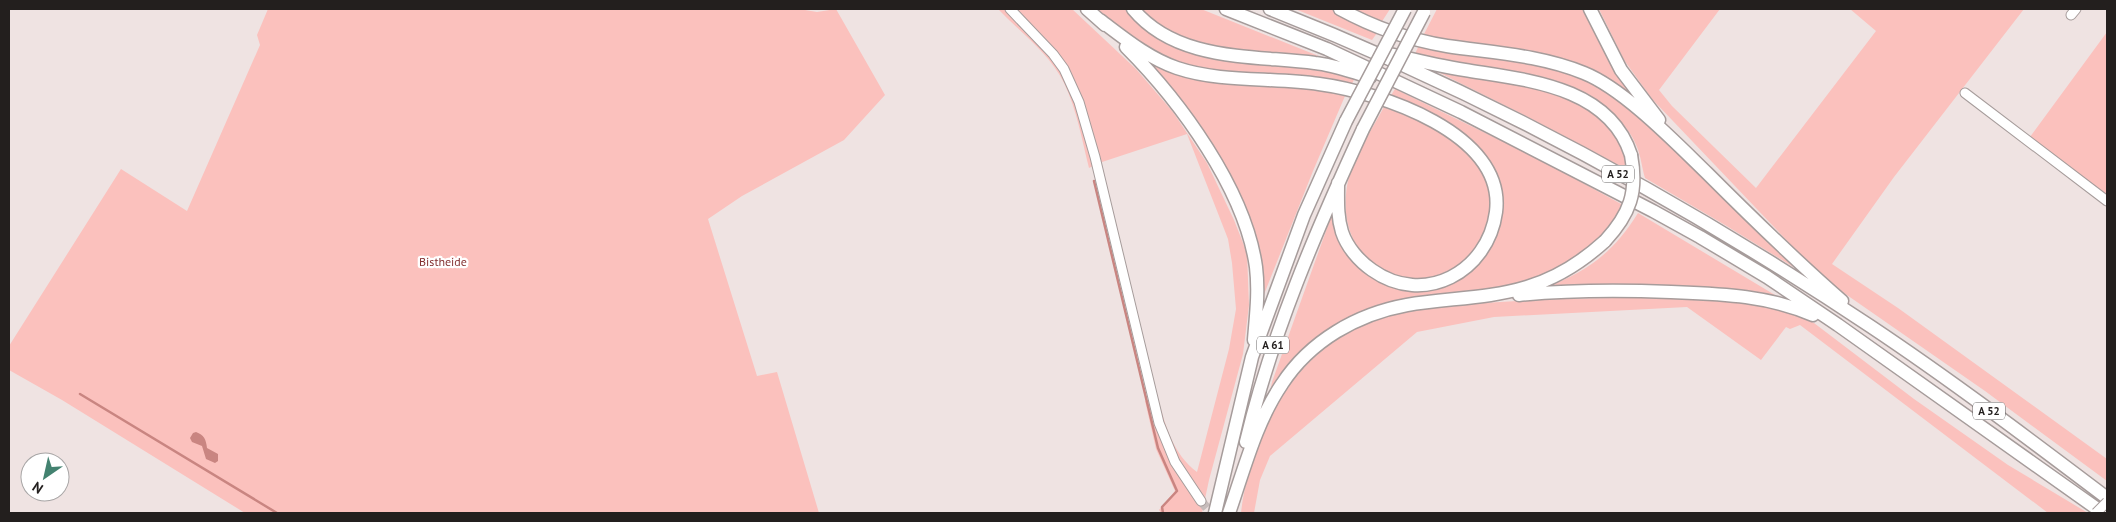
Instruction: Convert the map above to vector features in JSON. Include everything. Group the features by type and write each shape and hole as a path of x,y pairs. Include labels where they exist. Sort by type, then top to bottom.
{"highway":[{"path":"1087,9 1141,50 1157,60 1177,68 1199,74 1293,81 1329,86 1368,94 1423,116 1459,138 1474,150 1488,169 1494,189 1496,210 1492,231 1483,249 1473,262 1446,280 1432,285 1414,286 1394,282 1377,274 1352,251 1343,234 1339,219 1338,183"},
{"path":"1134,9 1141,18 1162,34 1195,48 1236,55 1317,63 1404,86"},
{"name":"A 52","path":"1226,9 1327,49 1461,112 1653,211 1767,277 1838,325 2103,513"},
{"name":"A 52","path":"1270,9 1449,87 1610,169 1709,225 1870,326 2035,443 2107,498"},
{"path":"1340,9 1365,22 1413,38 1445,45 1555,62 1587,74 1619,95 1679,146 1800,265 1870,326"},
{"name":"A 61","path":"1214,513 1252,357 1304,215 1346,122 1405,9"},
{"path":"1590,9 1621,70 1679,146"},
{"name":"A 61","path":"1229,513 1248,430 1282,317 1338,183 1363,129 1424,10"},
{"path":"1100,20 1148,69 1173,98 1213,160 1244,221 1254,260 1258,294 1252,357"},
{"path":"1229,513 1267,408 1295,366 1316,345 1360,319 1382,312 1406,306 1526,288 1550,279 1588,256 1605,241 1617,228 1630,205 1634,178 1631,156 1617,127 1604,113 1571,94 1527,80 1438,66 1354,44"},
{"path":"1466,298 1540,293 1632,291 1707,294 1760,298 1787,304 1838,325"}],"street":[{"path":"1010,9 1054,54 1064,69 1079,102 1095,157 1159,423 1165,442 1175,462 1201,501"},
{"path":"1965,94 2107,201"},
{"path":"2096,513 2107,502"}],"green space":[{"name":"Bistheide","path":"268,9 799,9 817,12 836,9 885,95 844,140 742,196 708,219 757,376 777,372 819,513 245,513 62,400 9,370 9,346 121,169 187,211 260,45 257,35"},
{"path":"998,9 1005,9 1056,63 1077,105 1095,165 1089,168 1079,125 1064,83 1058,72 1043,53"},
{"path":"1015,9 1072,9 1136,69 1173,112 1207,163 1234,220 1247,253 1249,305 1243,354 1202,513 1161,513 1159,510 1175,491 1156,449 1145,401 1158,398 1167,429 1176,448 1197,472 1229,349 1236,309 1228,239 1187,134 1099,163 1083,102 1071,74 1054,48"},
{"path":"1094,9 1125,9 1149,33 1190,52 1327,71 1355,78 1350,87 1204,71 1158,56"},
{"path":"1140,9 1201,9 1346,67 1225,52 1166,33"},
{"path":"1295,9 1333,9 1346,19 1377,33 1372,40"},
{"path":"1347,9 1390,9 1381,23"},
{"path":"1437,9 1587,9 1646,110 1606,79 1423,36"},
{"path":"1599,9 1720,9 1659,90 1672,106 1756,188 1876,31 1850,9 2024,9 1894,177 1832,264 1898,308 2107,459 2107,481 1985,391 1844,293 1814,269 1652,99 1624,60"},
{"path":"2107,32 2107,198 2027,141"},
{"path":"1419,45 1514,58 1578,74 1633,109 1803,273 1645,178 1640,155 1627,129 1605,107 1588,96 1579,91 1415,54"},
{"path":"1146,61 1194,77 1320,91 1345,96 1261,302 1246,217"},
{"path":"1432,69 1507,80 1561,95 1585,106 1605,121 1618,139 1624,154 1626,169 1526,116"},
{"path":"1395,89 1539,159 1623,205 1619,216 1590,250 1551,275 1516,287 1344,322 1269,396 1272,382 1336,203 1337,225 1365,269 1435,288 1496,231 1488,163 1390,97"},
{"path":"1384,107 1426,124 1446,135 1464,149 1485,177 1491,206 1485,233 1469,256 1446,273 1420,280 1392,276 1365,257 1350,232 1346,215 1349,176 1362,145"},
{"path":"1638,213 1780,298 1545,288 1574,275 1599,259 1619,239"},
{"path":"1646,298 1710,299 1753,303 1795,314 1814,323 1914,399 2008,465 2088,513 2048,513 1800,325 1790,329 1786,327 1761,360 1687,307 1494,317 1417,332 1270,456 1260,480 1254,513 1241,513 1244,491 1253,460 1277,406 1290,385 1323,350 1365,324 1388,315 1414,309 1448,305"}],"shaded area":[{"path":"196,432 204,438 207,448 218,454 218,461 215,463 206,459 202,446 192,442 190,438"}],"waterway":[{"path":"1094,181 1158,448 1177,491 1162,507 1163,513"},
{"path":"80,394 277,513"}],"tunnel":[{"path":"1201,501 1211,513"}]}
